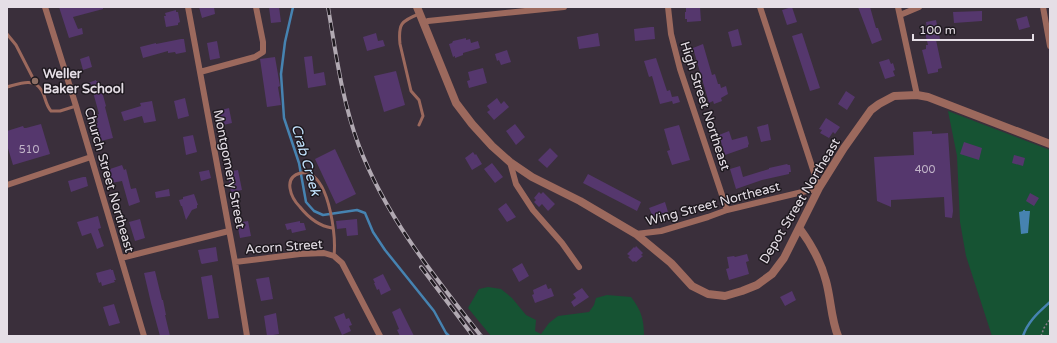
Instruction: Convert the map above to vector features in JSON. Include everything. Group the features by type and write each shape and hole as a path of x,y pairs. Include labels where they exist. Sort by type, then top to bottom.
{"street":[{"name":"Church Street Northeast","path":"44,7 76,106 144,336"},
{"name":"Montgomery Street","path":"188,7 235,262 247,336"},
{"path":"200,72 255,57 263,52 263,42 256,7"},
{"path":"423,23 531,8 564,7"},
{"name":"High Street Northeast","path":"668,7 671,34 680,69 727,210"},
{"path":"760,7 819,188"},
{"path":"898,7 917,95"},
{"path":"900,15 918,7"},
{"path":"1043,7 1050,46"},
{"name":"Depot Street Northeast","path":"418,10 456,104 476,130 492,146 510,162 532,177 580,201 636,234 671,263 692,286 708,294 724,296 742,291 757,285 772,274 784,258 800,229 819,188 871,110 886,99 894,96 917,95 928,97 1050,144"},
{"path":"7,185 91,158"},
{"path":"510,162 516,184 533,210 562,243 579,267"},
{"name":"Wing Street Northeast","path":"636,234 661,231 727,210 819,188"},
{"path":"800,229 811,244 826,280 838,336"},
{"path":"121,258 229,231"},
{"name":"Acorn Street","path":"235,262 300,254 324,253 334,256"},
{"path":"334,256 342,263 380,336"}],"lane":[{"path":"418,10 405,19 401,24 399,36 411,91 418,100 423,116 419,125"},
{"path":"7,34 16,45 36,84 42,91 46,106 52,111 60,111 76,106"},
{"path":"7,87 28,81 36,84"},
{"path":"332,228 325,227 308,216 293,199 289,187 291,178 296,174 305,172 311,174 320,185 329,208 331,218 335,248 334,256"}],"path":[{"path":"1041,336 1050,319"}],"green space":[{"path":"948,111 1050,150 1050,336 992,336 966,256 960,222 957,156"},
{"path":"488,287 501,289 512,298 526,315 536,320 535,331 541,334 549,323 558,316 589,312 594,305 596,298 607,295 631,297 641,315 644,336 491,336 468,308 479,289"}],"water":[{"path":"1023,210 1030,211 1028,233 1021,234 1019,212"}],"building":[{"path":"59,7 103,7 103,9 73,17 78,29 82,28 83,34 69,38"},
{"path":"199,7 214,7 215,14 202,18"},
{"path":"269,7 279,7 281,22 271,23"},
{"path":"700,7 701,21 687,22 687,19 685,19 686,8"},
{"path":"792,7 797,22 787,25 782,10"},
{"path":"858,7 870,7 876,28 878,28 882,40 872,44"},
{"path":"176,10 176,12 178,12 180,22 178,25 166,27 164,16 166,16 165,13"},
{"path":"982,11 982,21 954,23 953,12"},
{"path":"1027,16 1030,27 1019,30 1016,19"},
{"path":"936,20 940,39 936,40 942,68 938,69 938,72 928,74 922,50 926,49 926,45 928,45 924,29 927,28 926,22"},
{"path":"654,27 655,39 635,41 634,29"},
{"path":"738,29 742,45 732,47 728,32"},
{"path":"376,33 378,41 383,40 385,46 367,51 363,37"},
{"path":"598,33 600,46 579,49 577,37"},
{"path":"802,33 820,88 810,91 792,36"},
{"path":"466,38 466,40 470,39 471,43 478,41 480,48 463,53 463,55 455,58 455,56 453,57 449,44 453,41"},
{"path":"184,39 186,52 176,54 175,52 168,53 168,51 143,58 140,47"},
{"path":"217,41 220,58 210,60 207,43"},
{"path":"703,44 712,75 715,74 721,88 726,86 728,94 721,98 722,101 714,104 713,101 709,103 693,48"},
{"path":"507,50 511,62 501,65 499,60 497,61 495,54"},
{"path":"89,56 92,67 83,70 80,59"},
{"path":"312,56 314,74 324,72 326,85 308,88 304,57"},
{"path":"275,57 280,86 278,87 281,105 267,107 260,59"},
{"path":"656,58 667,91 670,90 672,97 678,96 680,102 673,104 672,101 660,104 652,76 649,77 644,61"},
{"path":"889,59 891,64 893,63 895,70 893,71 895,76 885,79 879,62"},
{"path":"483,68 487,83 469,88 467,81 470,80 468,72"},
{"path":"396,71 405,105 384,112 374,76"},
{"path":"96,80 99,81 113,138 101,141 96,123 98,123 96,115 99,114 93,92 86,94 83,85"},
{"path":"846,91 855,97 847,110 838,104"},
{"path":"185,98 189,116 178,119 174,101"},
{"path":"497,98 501,104 504,101 509,107 494,120 487,112 490,110 487,106"},
{"path":"152,101 156,121 144,123 142,116 124,121 121,112 141,106 140,103"},
{"path":"229,108 232,123 219,126 217,111"},
{"path":"826,118 840,127 835,134 833,132 829,138 820,133 822,130 819,129"},
{"path":"41,124 50,154 13,165 7,145 7,131 23,126 26,128"},
{"path":"515,124 525,137 516,145 506,131"},
{"path":"768,124 771,140 761,142 757,127"},
{"path":"679,125 690,160 672,165 667,151 670,150 664,129"},
{"path":"729,131 732,140 747,136 749,144 748,147 725,155 719,135"},
{"path":"932,131 932,134 948,133 953,211 952,218 945,217 944,197 891,200 891,207 877,201 874,157 914,155 913,132"},
{"path":"193,135 197,152 186,155 183,137"},
{"path":"964,142 982,148 979,160 960,154"},
{"path":"550,148 558,156 547,168 538,160"},
{"path":"335,149 356,194 336,204 315,159"},
{"path":"473,152 482,164 472,170 465,158"},
{"path":"1014,155 1025,158 1023,166 1012,163"},
{"path":"492,163 503,177 495,183 484,169"},
{"path":"787,164 790,165 791,172 789,172 789,174 762,180 736,189 730,169 740,166 743,177 769,168"},
{"path":"122,165 124,170 126,169 131,189 136,188 140,202 129,206 122,181 111,183 107,170"},
{"path":"209,170 211,178 201,181 199,172"},
{"path":"238,170 242,190 231,192 227,172"},
{"path":"588,174 641,202 637,211 583,183"},
{"path":"86,177 88,186 71,192 68,181"},
{"path":"169,189 170,196 156,198 155,192"},
{"path":"539,192 541,194 543,192 555,204 548,211 542,204 539,207 534,202 536,200 534,198"},
{"path":"1030,193 1039,198 1034,206 1026,201"},
{"path":"194,194 198,205 197,208 192,210 186,220 179,200 183,199 183,197"},
{"path":"665,202 668,212 653,217 649,208"},
{"path":"506,203 516,217 507,222 498,209"},
{"path":"98,216 101,228 98,229 104,246 97,249 91,233 82,236 77,222"},
{"path":"140,219 145,238 135,241 129,222"},
{"path":"357,219 358,235 347,236 346,228 337,229 336,221"},
{"path":"248,221 251,236 240,238 237,223"},
{"path":"300,221 300,223 304,223 306,230 292,233 291,229 287,230 285,224"},
{"path":"636,246 643,253 641,255 643,256 636,262 633,262 627,254"},
{"path":"216,247 218,261 202,264 198,250"},
{"path":"747,254 749,261 746,262 749,274 729,280 726,269 729,268 727,257"},
{"path":"522,263 529,276 519,282 512,269"},
{"path":"111,269 113,270 116,280 114,280 115,282 102,286 101,282 99,283 96,273"},
{"path":"155,271 163,300 170,336 160,336 144,273"},
{"path":"383,274 391,290 381,295 379,289 377,290 373,279"},
{"path":"212,275 219,318 208,319 201,277"},
{"path":"269,277 273,299 261,301 256,279"},
{"path":"546,284 548,289 551,288 554,296 535,303 532,295 534,294 533,290"},
{"path":"582,288 589,297 574,307 571,302 576,298 573,294"},
{"path":"792,291 796,300 785,306 780,297"},
{"path":"114,304 120,323 109,326 103,307"},
{"path":"400,308 414,336 400,336 397,330 399,329 392,312"},
{"path":"276,313 279,334 267,336 264,316"},
{"path":"344,313 346,319 349,318 352,325 349,326 351,331 342,335 334,317"}],"waterway":[{"name":"Crab Creek","path":"293,7 285,42 281,74 284,118 299,163 306,202 314,211 323,215 357,210 365,213 373,232 385,250 434,311 449,336"},
{"path":"1023,336 1031,321 1050,302"}],"railway":[{"path":"328,7 340,77 348,112 359,146 370,172 412,245 481,336"},
{"path":"421,267 473,336"}],"place":[{"name":"Weller Baker School","path":"35,81"}]}
